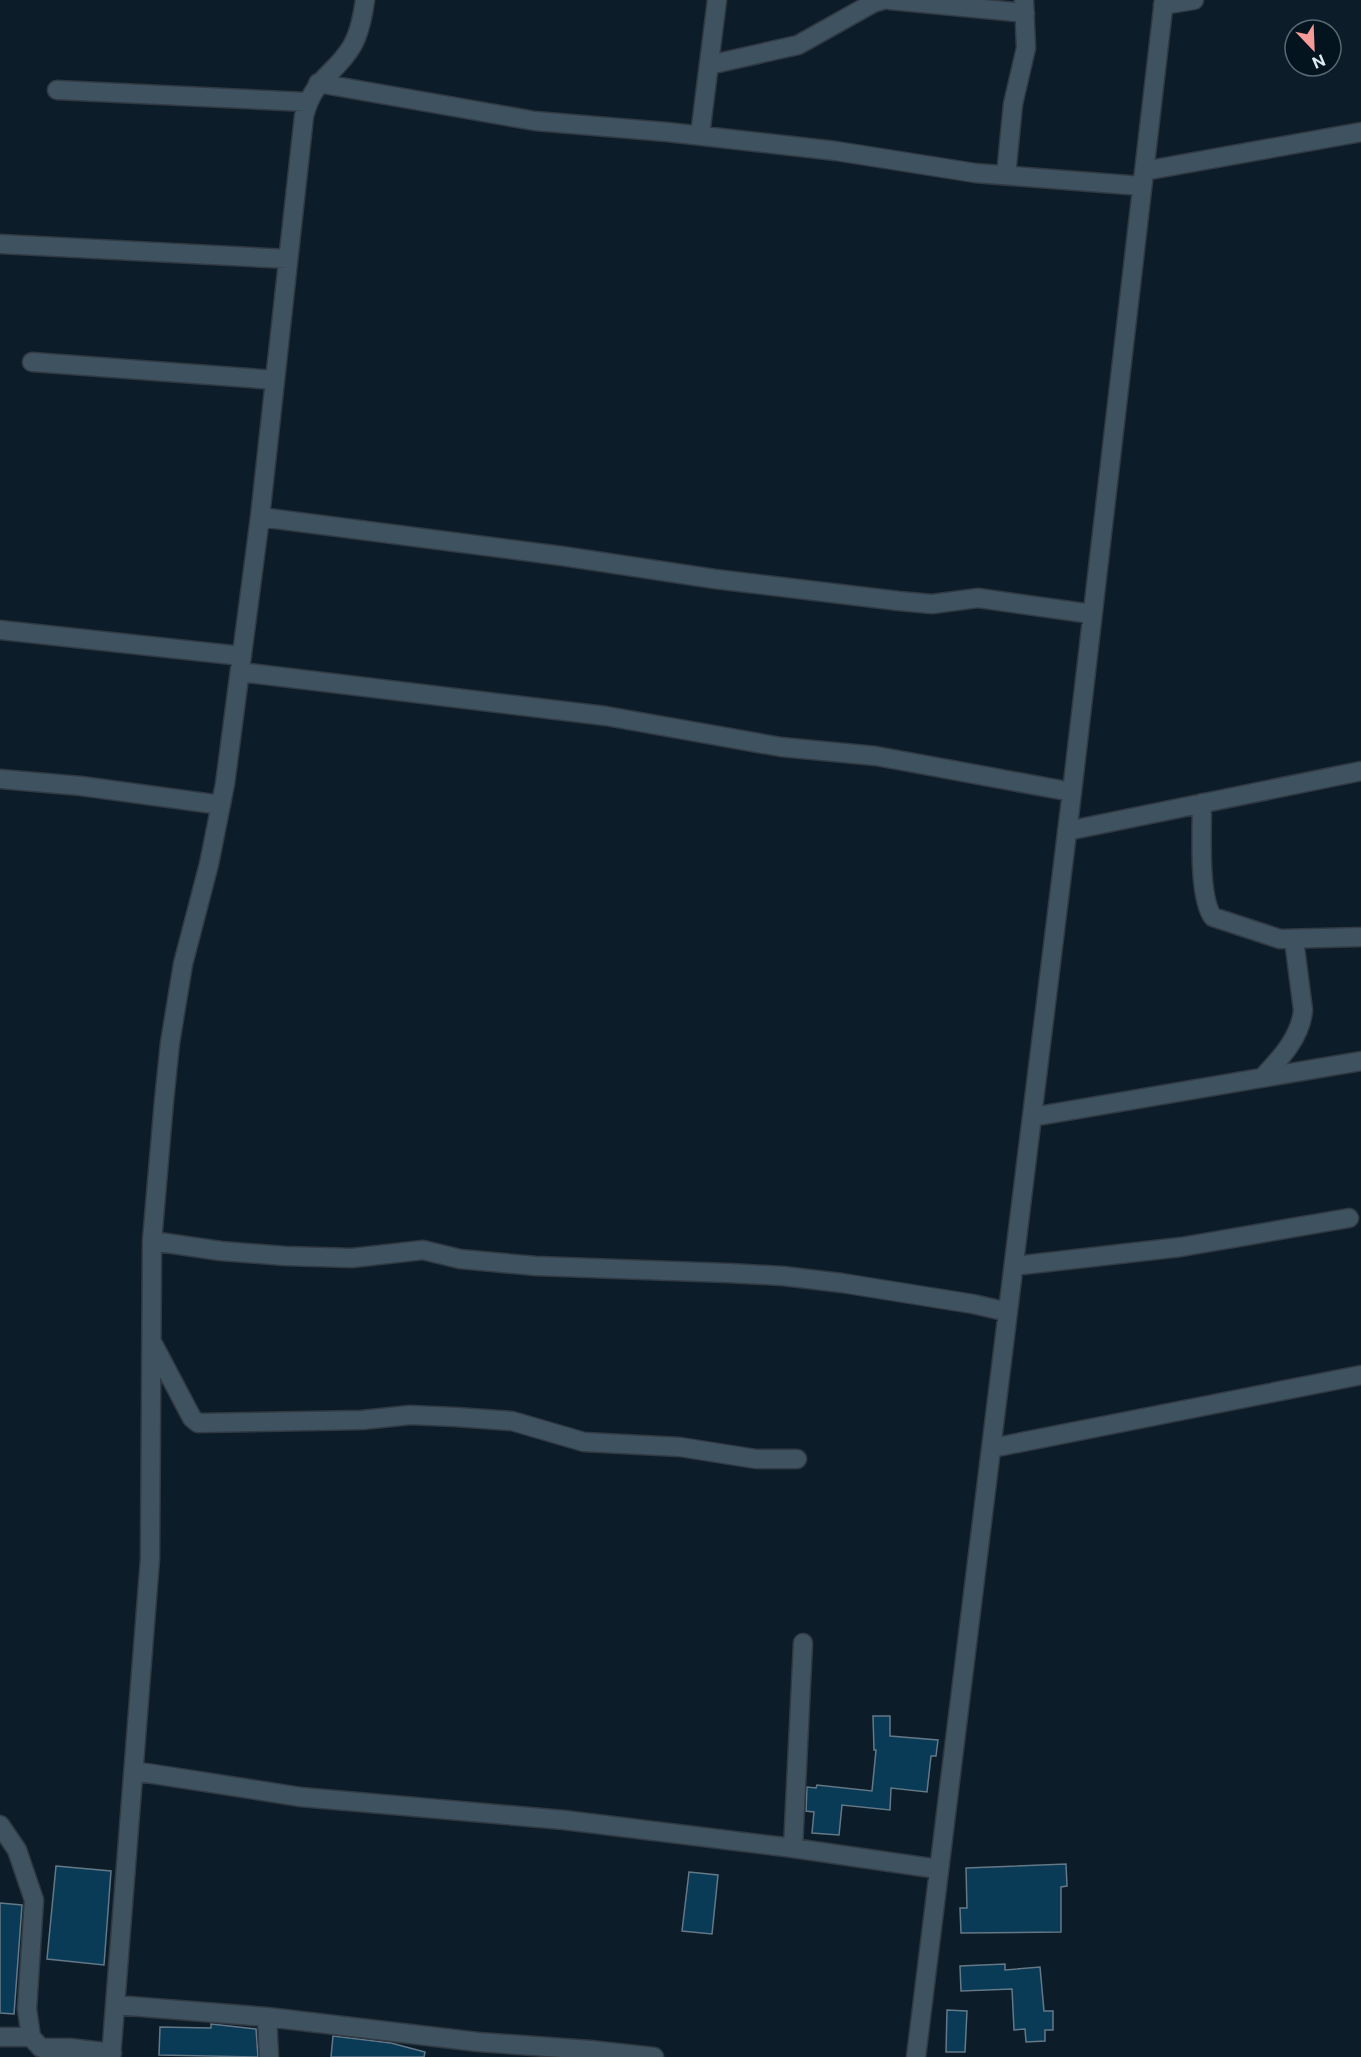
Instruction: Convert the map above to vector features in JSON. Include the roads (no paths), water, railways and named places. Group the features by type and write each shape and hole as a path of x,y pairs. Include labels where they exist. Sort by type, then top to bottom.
{"street":[{"path":"0,1825 17,1850 34,1900 27,2008 31,2037 41,2048 70,2048 112,2055 150,1559 152,1241 172,1032 183,963 209,864 221,805 260,517 304,116 307,102 318,83 352,46 359,28 365,0"},
{"path":"700,135 717,0"},
{"path":"709,64 798,45 878,0 883,0"},
{"path":"890,0 1024,6 1027,35 1024,61 1013,104 1005,175"},
{"path":"916,2057 1072,792 1164,3 1194,0"},
{"path":"318,83 535,121 700,135 836,151 975,173 1005,175 1143,179 1361,132"},
{"path":"57,90 307,102"},
{"path":"0,244 288,259"},
{"path":"32,362 275,380"},
{"path":"260,517 562,556 716,579 899,601 932,604 978,598 1092,614"},
{"path":"0,630 606,716 782,747 876,756 1072,792"},
{"path":"1067,831 1361,771"},
{"path":"0,779 81,786 221,805"},
{"path":"1202,803 1204,892 1208,911 1213,917 1270,937 1294,940 1361,937"},
{"path":"1264,1076 1289,1045 1302,1021 1303,1010 1294,940"},
{"path":"1032,1117 1361,1061"},
{"path":"1014,1266 1142,1253 1349,1218"},
{"path":"152,1241 221,1251 285,1256 352,1258 423,1250 460,1259 536,1266 783,1276 973,1304 1008,1312"},
{"path":"151,1340 192,1418 198,1423 362,1420 410,1415 456,1417 512,1421 584,1443 680,1447 756,1459 797,1459"},
{"path":"992,1448 1361,1376"},
{"path":"793,1848 803,1643"},
{"path":"134,1772 301,1797 564,1820 793,1848 938,1869"},
{"path":"116,2005 267,2017 478,2042 654,2057"},
{"path":"267,2017 269,2057"},
{"path":"0,2037 31,2037"}]}
